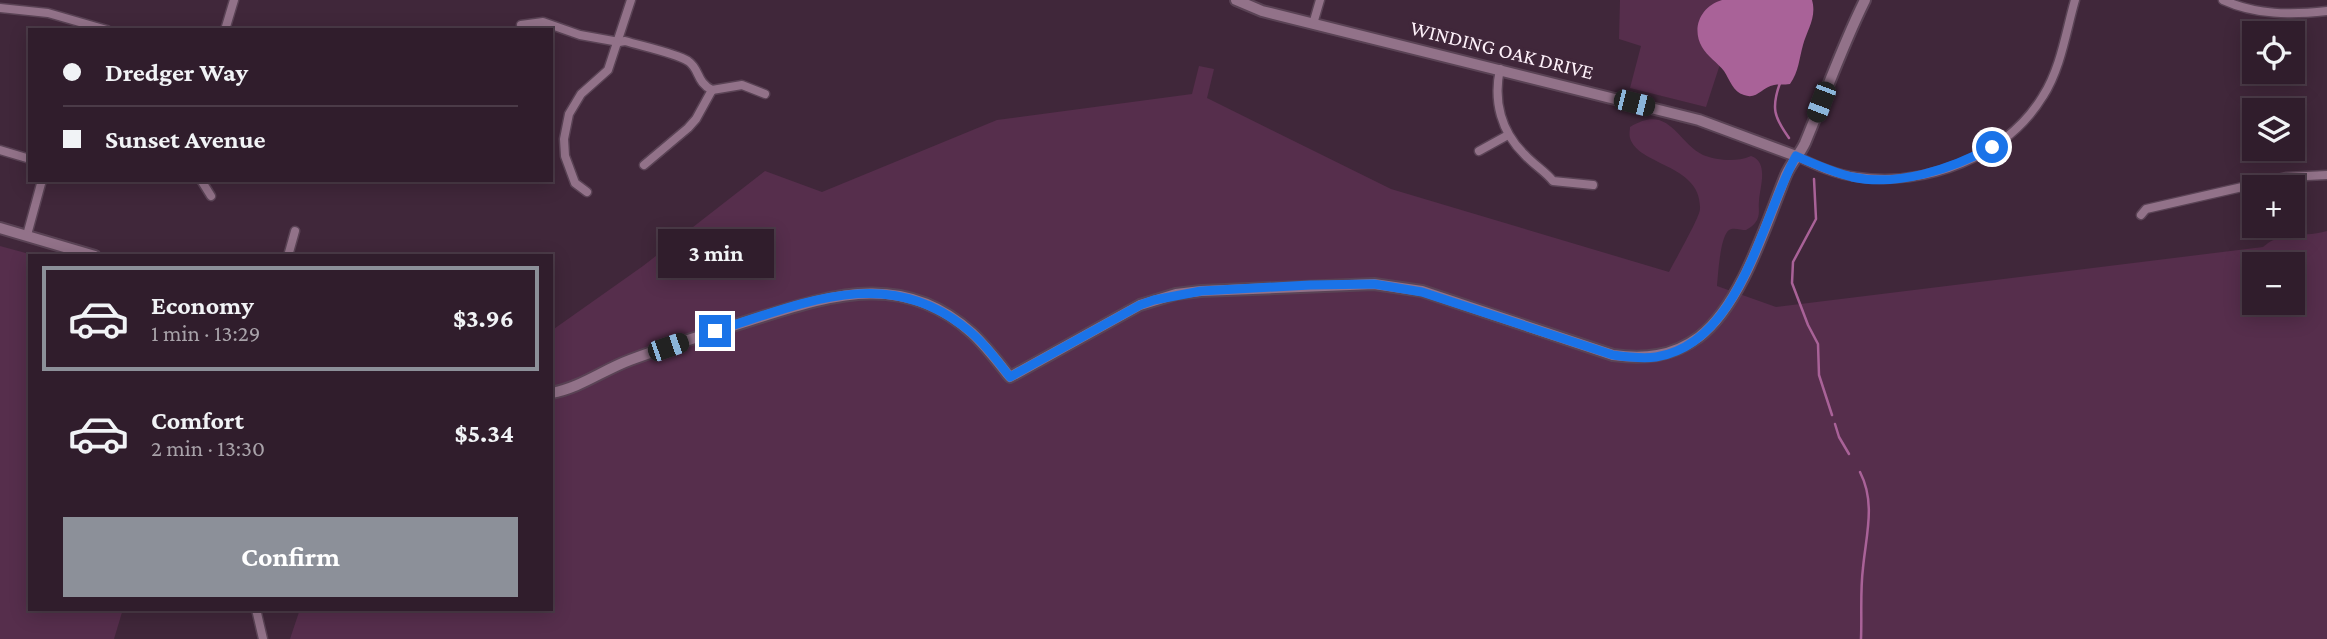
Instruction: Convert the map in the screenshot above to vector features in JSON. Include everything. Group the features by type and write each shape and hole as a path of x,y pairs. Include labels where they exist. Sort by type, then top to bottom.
{"street":[{"path":"226,28 234,0"},
{"path":"587,192 575,183 571,176 565,156 565,131 569,114 581,94 608,70 631,0"},
{"name":"WINDING OAK DRIVE","path":"1236,0 1262,12 1699,120 1796,156"},
{"path":"1313,24 1320,0"},
{"path":"553,393 572,388 627,361 689,339 818,299 855,293 906,297 948,315 972,334 1010,377 1140,305 1154,300 1201,291 1310,285 1374,284 1413,290 1613,355 1643,358 1664,355 1686,345 1706,331 1731,299 1762,238 1788,170 1803,147 1847,37 1865,0"},
{"path":"1796,156 1854,177 1870,178 1920,175 1970,160 2021,125 2043,97 2058,61 2075,0"},
{"path":"2223,0 2286,14 2327,11"},
{"path":"0,8 48,13 87,27"},
{"path":"521,24 543,22 580,35 619,42 625,40 686,60 694,68 700,82 712,90 742,85 765,94"},
{"path":"1500,69 1497,102 1501,119 1508,135 1522,153 1543,169 1553,181 1592,185"},
{"path":"644,165 688,128 712,90"},
{"path":"1479,151 1508,135"},
{"path":"0,150 28,158"},
{"path":"2141,215 2146,209 2286,177 2327,175"},
{"path":"27,235 41,182"},
{"path":"202,182 211,196"},
{"path":"0,228 89,254"},
{"path":"289,254 295,231"},
{"path":"256,611 263,639"}],"shaded area":[{"path":"1620,0 1741,0 1706,107 1630,88 1641,46 1619,39"},
{"path":"1722,0 1812,0 1812,18 1797,70 1790,84 1770,86 1752,96 1740,93 1734,88 1699,40 1698,25 1704,12"},
{"path":"1199,66 1214,69 1207,98 1391,189 1669,272 1699,214 1698,194 1681,174 1635,147 1630,138 1630,127 1654,119 1671,127 1703,155 1730,160 1751,156 1757,159 1762,169 1758,218 1746,230 1733,229 1726,234 1720,256 1717,286 1776,307 2263,247 2278,238 2305,238 2305,234 2327,231 2327,639 290,639 299,611 553,611 553,330 643,266 765,171 822,192 997,120 1192,94"},
{"path":"0,246 29,254 28,611 122,611 114,639 0,639"}],"waterway":[{"path":"1780,83 1775,106 1780,124 1789,138"},
{"path":"1814,179 1816,219 1793,262 1792,283 1818,344 1819,375 1832,415"},
{"path":"1835,424 1849,454"},
{"path":"1860,472 1869,507 1863,568 1861,639"}],"route":[{"path":"715,331 818,299 855,293 906,297 948,315 963,326 989,351 1010,377 1140,305 1167,296 1201,291 1374,284 1422,292 1613,355 1630,358 1656,357 1686,345 1716,321 1731,299 1762,238 1796,156 1854,177 1890,178 1920,175 1948,168 1970,160 1992,147"}]}
